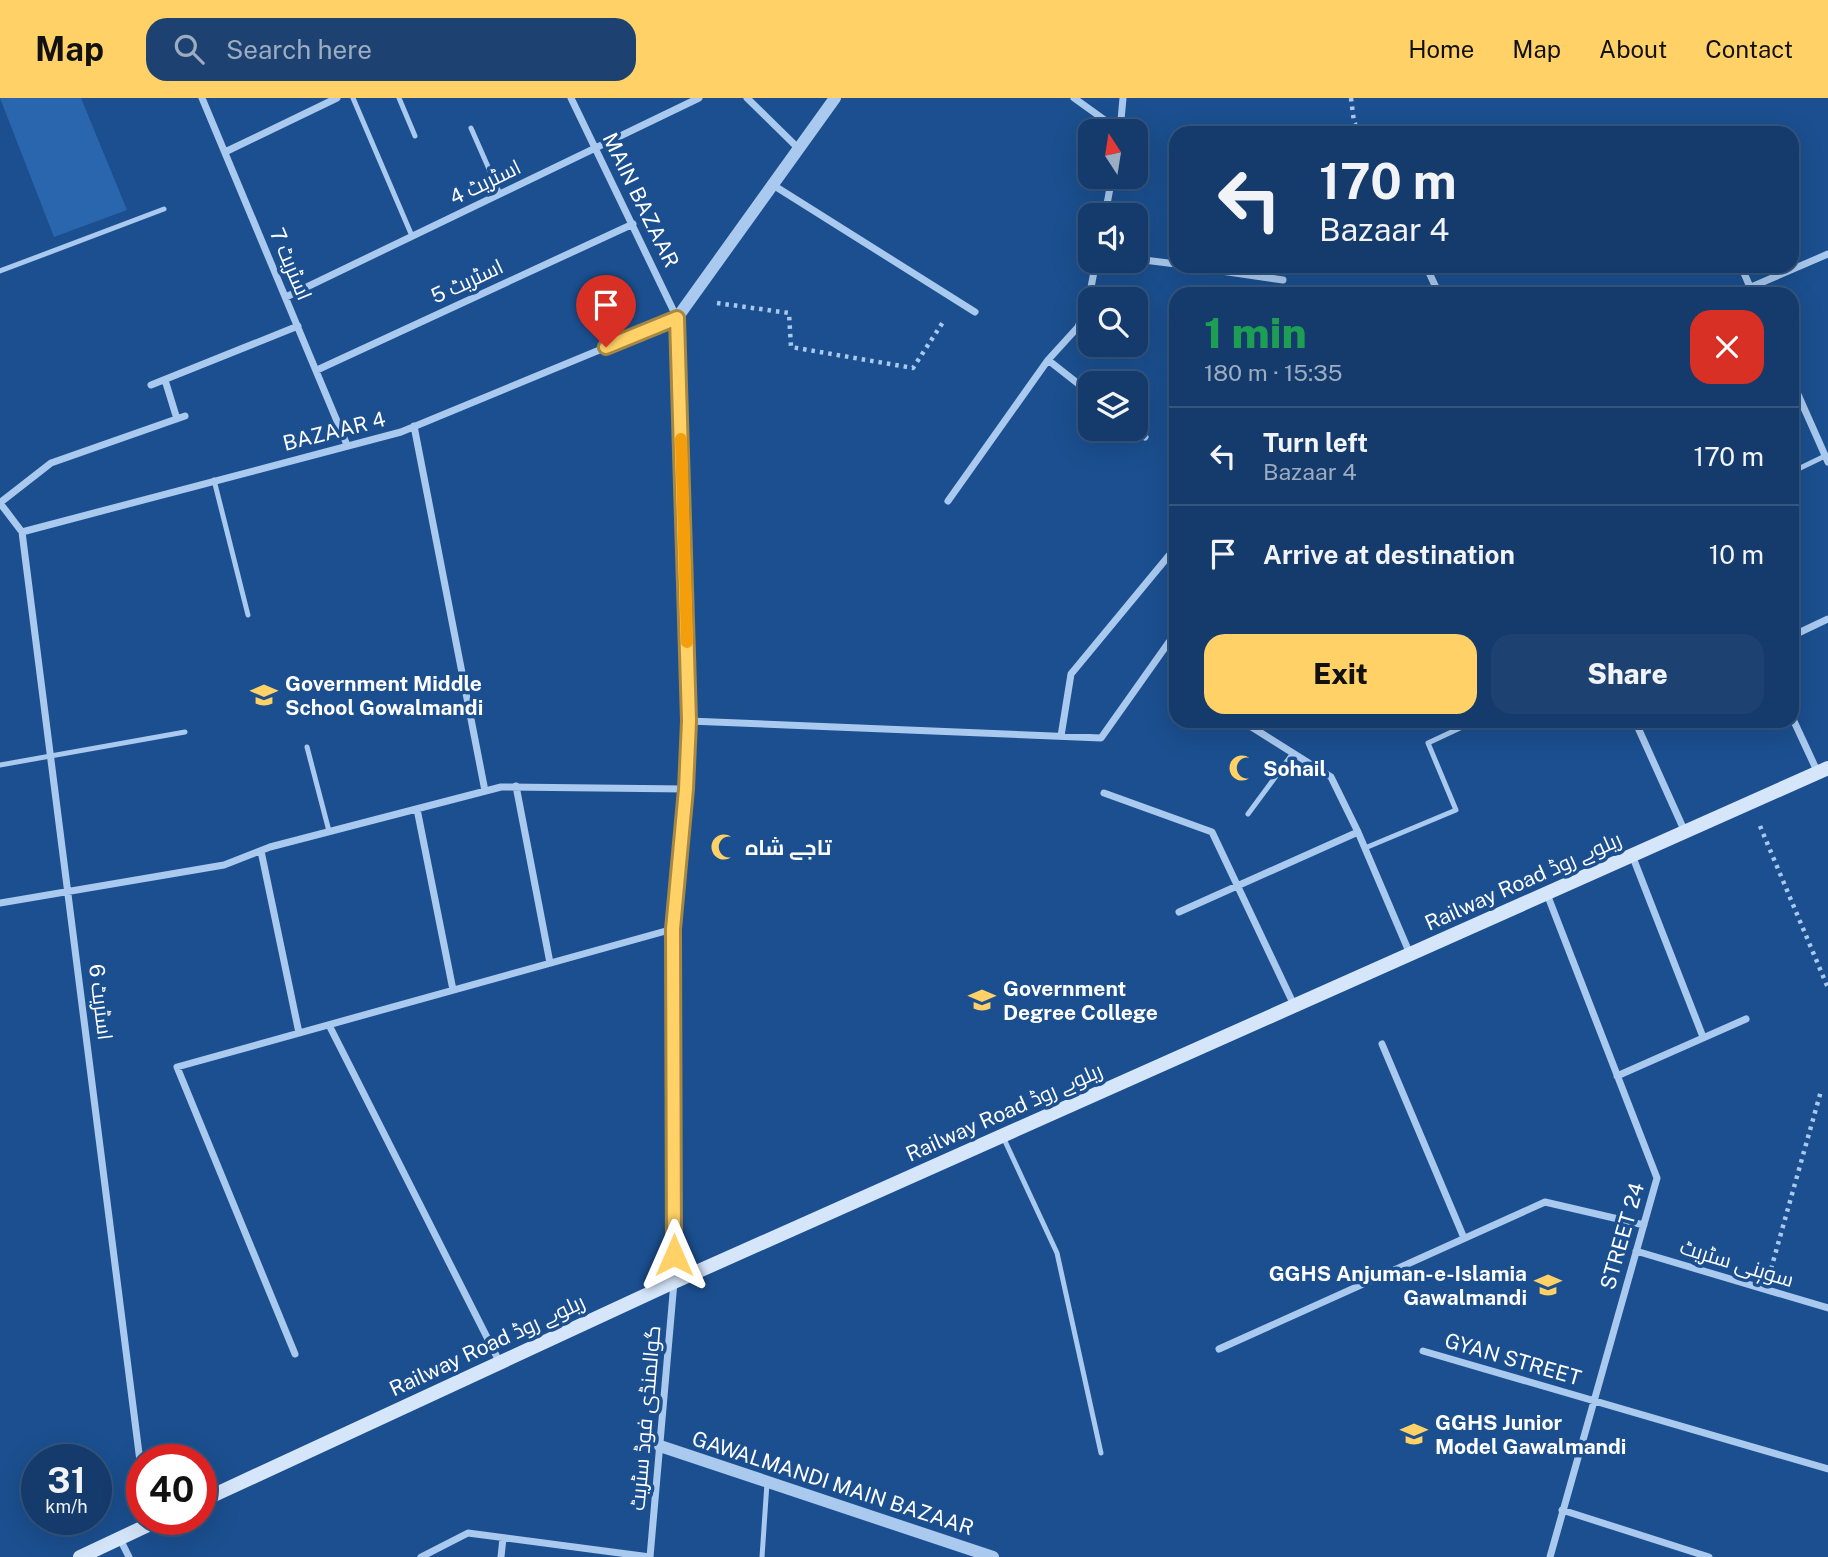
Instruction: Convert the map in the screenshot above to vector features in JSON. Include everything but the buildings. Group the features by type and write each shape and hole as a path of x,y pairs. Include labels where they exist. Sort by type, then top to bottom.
{"main road":[{"name":"Railway Road ریلوے روڈ","path":"217,1494 674,1282 1823,770"},
{"path":"80,1557 127,1535"}],"street":[{"name":"اسٹریٹ 7","path":"202,98 347,445"},
{"path":"225,152 337,98"},
{"name":"MAIN BAZAAR","path":"571,98 597,147 677,318"},
{"name":"اسٹریٹ 4","path":"286,297 699,98"},
{"path":"747,98 799,149"},
{"path":"674,1282 673,929 686,789 689,721 677,318 835,98"},
{"path":"1074,98 1103,119"},
{"path":"1121,119 1123,98"},
{"path":"773,185 975,312"},
{"name":"اسٹریٹ 5","path":"317,370 633,224"},
{"path":"1799,268 1828,254"},
{"path":"1148,260 1169,263"},
{"path":"948,501 1048,360 1079,327 1090,298 1094,273"},
{"path":"1235,273 1283,280"},
{"path":"1758,287 1788,273"},
{"name":"BAZAAR 4","path":"22,532 414,426 677,318"},
{"path":"151,385 299,326"},
{"path":"1048,360 1078,384"},
{"path":"22,532 0,502 51,463 181,418 165,380"},
{"path":"1799,397 1827,459"},
{"path":"414,426 485,791"},
{"name":"اسٹریٹ 6","path":"22,532 138,1444"},
{"path":"1061,736 1071,674 1169,555"},
{"path":"1799,633 1828,619"},
{"path":"689,721 1101,738 1169,642"},
{"path":"1254,728 1331,777 1358,832 1410,954"},
{"path":"1638,728 1685,832"},
{"path":"1798,728 1823,770"},
{"path":"0,903 224,865 261,850 485,791 516,786 686,789"},
{"path":"516,786 550,963"},
{"path":"1104,793 1212,832 1240,886 1294,1006"},
{"path":"417,809 453,990"},
{"path":"1179,912 1358,832"},
{"path":"261,850 299,1033"},
{"path":"1632,855 1703,1037"},
{"name":"STREET 24","path":"1547,894 1657,1178 1550,1557"},
{"path":"295,1354 177,1067 673,929"},
{"path":"1617,1076 1746,1019"},
{"path":"329,1025 500,1363"},
{"path":"1382,1044 1464,1238"},
{"path":"1219,1349 1545,1202 1644,1225"},
{"name":"سوہنی سٹریٹ","path":"1636,1251 1828,1308"},
{"name":"گوالمنڈی فوڈ سٹریٹ","path":"650,1557 674,1282"},
{"name":"GYAN STREET","path":"1423,1351 1828,1469"},
{"name":"GAWALMANDI MAIN BAZAAR","path":"660,1446 993,1557"},
{"path":"1562,1510 1709,1557"},
{"path":"421,1557 468,1533 650,1557"},
{"path":"501,1557 503,1538"},
{"path":"120,1539 129,1557"}],"lane":[{"path":"353,98 412,236"},
{"path":"398,98 415,136"},
{"path":"471,128 500,194"},
{"path":"0,271 164,209"},
{"path":"1799,469 1827,459"},
{"path":"214,480 248,615"},
{"path":"1365,848 1456,810 1428,743 1460,728"},
{"path":"0,765 185,732"},
{"path":"307,747 329,831"},
{"path":"1248,814 1293,752"},
{"path":"1002,1136 1057,1253 1101,1453"},
{"path":"762,1557 767,1480"}],"path":[{"path":"1351,98 1356,126"},
{"path":"689,299 789,313 791,347 913,368 957,300"},
{"path":"1750,803 1828,988"},
{"path":"1766,1289 1821,1091"}],"slow traffic":[{"path":"681,439 687,642"}],"place":[{"name":"Government Middle School Gowalmandi","path":"264,695"},
{"name":"Sohail","path":"1242,768"},
{"name":"تاجے شاہ","path":"724,847"},
{"name":"Government Degree College","path":"982,1000"},
{"name":"GGHS Anjuman-e-Islamia Gawalmandi","path":"1548,1285"},
{"name":"GGHS Junior Model Gawalmandi","path":"1414,1434"}],"route":[{"path":"606,347 677,318 689,721 686,789 673,929 674,1255"}]}
